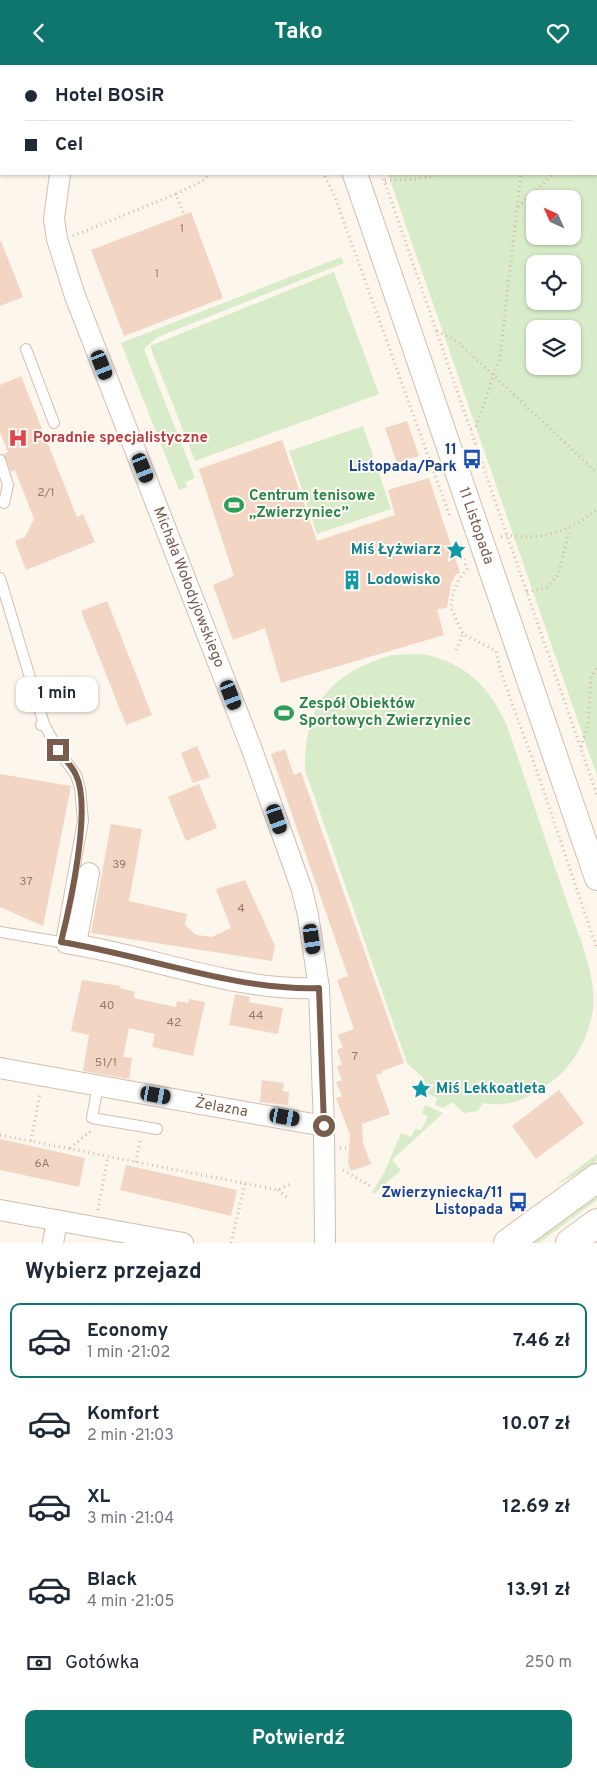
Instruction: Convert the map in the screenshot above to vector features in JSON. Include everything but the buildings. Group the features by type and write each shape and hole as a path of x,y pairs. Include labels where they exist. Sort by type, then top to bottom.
{"main road":[{"path":"508,1243 597,1178"},
{"path":"570,1243 597,1223"}],"street":[{"name":"Michała Wołodyjowskiego","path":"60,175 54,219 63,258 82,313 252,747 302,890 311,931 319,988 324,1126 325,1243"},
{"name":"11 Listopada","path":"354,175 483,543 597,878"},
{"path":"89,873 68,943 218,977 296,989 319,988"},
{"name":"Żelazna","path":"0,1068 324,1126"},
{"path":"0,1210 179,1243"},
{"path":"53,1243 57,1220"}],"lane":[{"path":"26,349 54,423"},
{"path":"0,460 8,485 4,503"},
{"path":"0,578 42,725 76,775 82,801 83,821 68,943 0,932"},
{"path":"98,1085 92,1117 157,1129"}],"path":[{"path":"72,236 176,195 204,181 208,175"},
{"path":"322,175 325,177 335,197 452,524"},
{"path":"382,175 597,795"},
{"path":"385,181 417,179 439,175"},
{"path":"469,437 471,430 476,426 500,357 521,175"},
{"path":"518,207 552,175"},
{"path":"176,195 184,215"},
{"path":"437,331 459,343 597,473"},
{"path":"597,509 570,527 528,537 507,535 462,551 467,569 458,581 453,593 451,608 463,634 496,651 501,673 597,949"},
{"path":"527,592 547,587 558,575 570,527"},
{"path":"456,650 463,634"},
{"path":"580,747 588,725 591,678 597,667"},
{"path":"31,1141 43,1075"},
{"path":"70,1149 104,1120"},
{"path":"136,1126 134,1139 140,1140 136,1162"},
{"path":"0,1135 278,1190 288,1198"},
{"path":"94,1227 108,1156"},
{"path":"340,1169 370,1186"},
{"path":"231,1243 245,1184"},
{"path":"278,1190 290,1184"}],"green space":[{"path":"388,175 597,175 597,776"},
{"path":"341,257 344,263 158,337 144,349 195,478 185,482 187,487 179,490 121,343"},
{"path":"334,272 379,394 195,461 150,346"},
{"path":"363,426 391,509 317,534 289,451"},
{"path":"392,655 427,655 442,659 466,672 476,680 493,700 507,726 580,939 592,982 593,1009 588,1031 578,1052 564,1070 547,1085 525,1098 501,1104 483,1103 478,1111 464,1113 452,1102 444,1108 435,1105 437,1098 420,1090 424,1079 407,1063 305,770 306,747 310,727 316,710 325,695 337,682 352,672"},
{"path":"425,1105 443,1113 392,1160 401,1170 374,1194 372,1192 384,1173 401,1133 411,1137 415,1129 421,1130 428,1116 422,1114"},
{"path":"597,1154 596,1164 556,1185"},
{"path":"597,1190 597,1200 539,1243 526,1243"}],"place":[{"name":"Poradnie specjalistyczne","path":"18,438"},
{"name":"11 Listopada/Park","path":"472,459"},
{"name":"Centrum tenisowe „Zwierzyniec”","path":"234,505"},
{"name":"Miś Łyżwiarz","path":"456,550"},
{"name":"Lodowisko","path":"352,580"},
{"name":"Zespół Obiektów Sportowych Zwierzyniec","path":"284,713"},
{"name":"Miś Lekkoatleta","path":"421,1089"},
{"name":"Zwierzyniecka/11 Listopada","path":"518,1202"}],"route":[{"path":"58,750 76,775 82,801 83,821 61,942 218,977 296,989 319,988 324,1126"}]}
